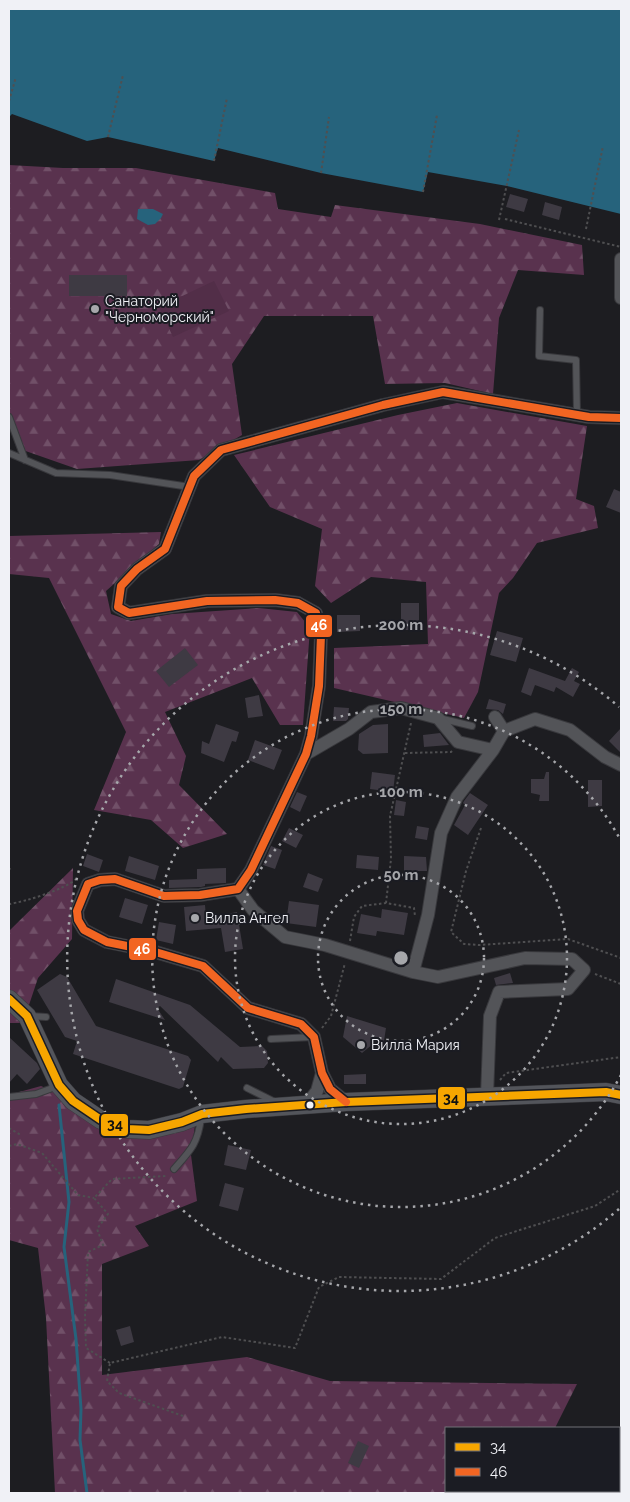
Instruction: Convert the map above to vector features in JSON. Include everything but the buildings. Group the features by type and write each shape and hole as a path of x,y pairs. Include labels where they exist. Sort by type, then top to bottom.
{"main road":[{"path":"9,999 26,1016 59,1085 73,1102 101,1120 127,1129 148,1130 182,1122 202,1114 307,1104 606,1092 621,1095"}],"street":[{"path":"621,259 621,298"},
{"path":"346,1102 330,1089 322,1073 314,1037 301,1024 248,1008 203,966 152,951 107,942 84,930 78,920 78,911 88,884 100,880 115,879 164,896 200,895 238,889 250,870 306,754 311,736 319,686 321,635 316,613 298,603 275,600 207,601 130,613 118,607 121,586 137,569 165,549 194,476 221,450 384,405 443,392 589,417 621,418"},
{"path":"306,754 349,729 371,712 401,708 438,718 458,742 493,750"},
{"path":"495,717 504,731"},
{"path":"413,972 428,915 441,833 457,797 493,750 504,731 535,719 570,730 605,757 621,765"},
{"path":"238,889 254,910 284,938 325,945 413,972 438,976 525,958 572,959 584,970 568,989 499,992 490,1016 487,1096"},
{"path":"307,1104 317,1091 322,1073"}],"lane":[{"path":"540,310 539,356 576,360 577,415"},
{"path":"9,417 25,460"},
{"path":"9,452 56,473 110,475 190,486"},
{"path":"438,718 472,726"},
{"path":"26,1016 46,1017"},
{"path":"272,1039 314,1037"},
{"path":"9,1097 36,1094 59,1085"},
{"path":"247,1088 283,1106"},
{"path":"174,1169 199,1137 202,1114"}],"path":[{"path":"108,137 122,75"},
{"path":"9,101 16,77"},
{"path":"214,161 228,98"},
{"path":"423,192 437,115"},
{"path":"321,173 329,117"},
{"path":"499,220 519,130"},
{"path":"586,229 603,146"},
{"path":"505,219 621,247"},
{"path":"386,903 391,859 390,816 414,711"},
{"path":"405,753 451,752 458,742"},
{"path":"481,828 466,871 451,932 464,944 479,945 568,939 621,958"},
{"path":"9,904 72,883 82,874 88,884"},
{"path":"314,1037 332,1016 348,952 354,916 362,906 386,903 414,908"},
{"path":"584,970 621,984"},
{"path":"487,1096 506,1073 621,1057"},
{"path":"9,1128 21,1135"},
{"path":"9,1146 17,1144 42,1152 78,1195 94,1198 108,1214 97,1229 103,1245 88,1252 85,1317 86,1348 110,1363 222,1337 295,1348 319,1286 339,1277 441,1278 495,1238 595,1206 621,1189"},
{"path":"94,1198 112,1179 166,1176"},
{"path":"110,1363 107,1381 119,1393 183,1416"},
{"path":"353,1493 384,1493"}],"green space":[{"path":"9,165 63,168 136,168 275,193 278,209 331,217 335,205 480,224 582,245 584,275 518,270 499,318 493,394 445,383 385,384 373,316 264,316 232,364 242,435 199,460 77,469 17,448 9,414"},
{"path":"457,403 587,426 576,499 594,506 598,528 537,543 513,578 499,593 478,692 464,718 334,688 334,648 428,644 426,582 371,577 331,603 315,586 322,529 270,507 234,455 398,415"},
{"path":"161,532 159,544 106,591 111,614 131,621 172,614 259,608 297,612 310,628 303,725 280,725 252,678 165,712 186,756 179,785 227,834 183,848 151,820 94,810 126,732 49,578 9,574 9,536"},
{"path":"73,868 72,939 38,978 23,1023 9,1023 9,931"},
{"path":"41,1086 127,1122 195,1125 191,1155 197,1201 135,1226 149,1246 102,1264 102,1375 247,1357 330,1381 577,1384 556,1427 445,1427 445,1492 523,1493 55,1493 46,1318 38,1248 9,1240 9,1093 12,1094"}],"shaded area":[{"path":"214,281 229,311 173,337 159,307"}],"water":[{"path":"9,9 621,9 621,214 507,186 428,172 423,192 321,173 218,148 214,161 108,137 87,141 12,114 9,117"},
{"path":"138,209 153,209 163,214 155,224 148,225 137,219"}],"waterway":[{"path":"59,1105 69,1202 64,1247 76,1339 81,1409 80,1440 87,1493"}],"transit line":[{"name":"46","path":"346,1102 330,1089 322,1073 314,1037 301,1024 248,1008 203,966 152,951 107,942 84,930 78,920 77,911 88,884 100,880 115,879 164,896 200,895 238,889 251,870 306,754 311,736 319,686 321,635 316,613 298,603 275,600 207,601 129,613 118,607 121,586 137,569 165,549 194,476 221,450 383,405 443,392 589,417 621,418"},
{"name":"34","path":"9,999 27,1016 59,1085 73,1101 101,1120 127,1129 149,1130 182,1122 202,1114 346,1102 606,1092 621,1095"}],"place":[{"name":"Санаторий \"Черноморский\"","path":"95,309"},
{"name":"Вилла Ангел","path":"195,918"},
{"name":"Вилла Мария","path":"361,1045"}]}
